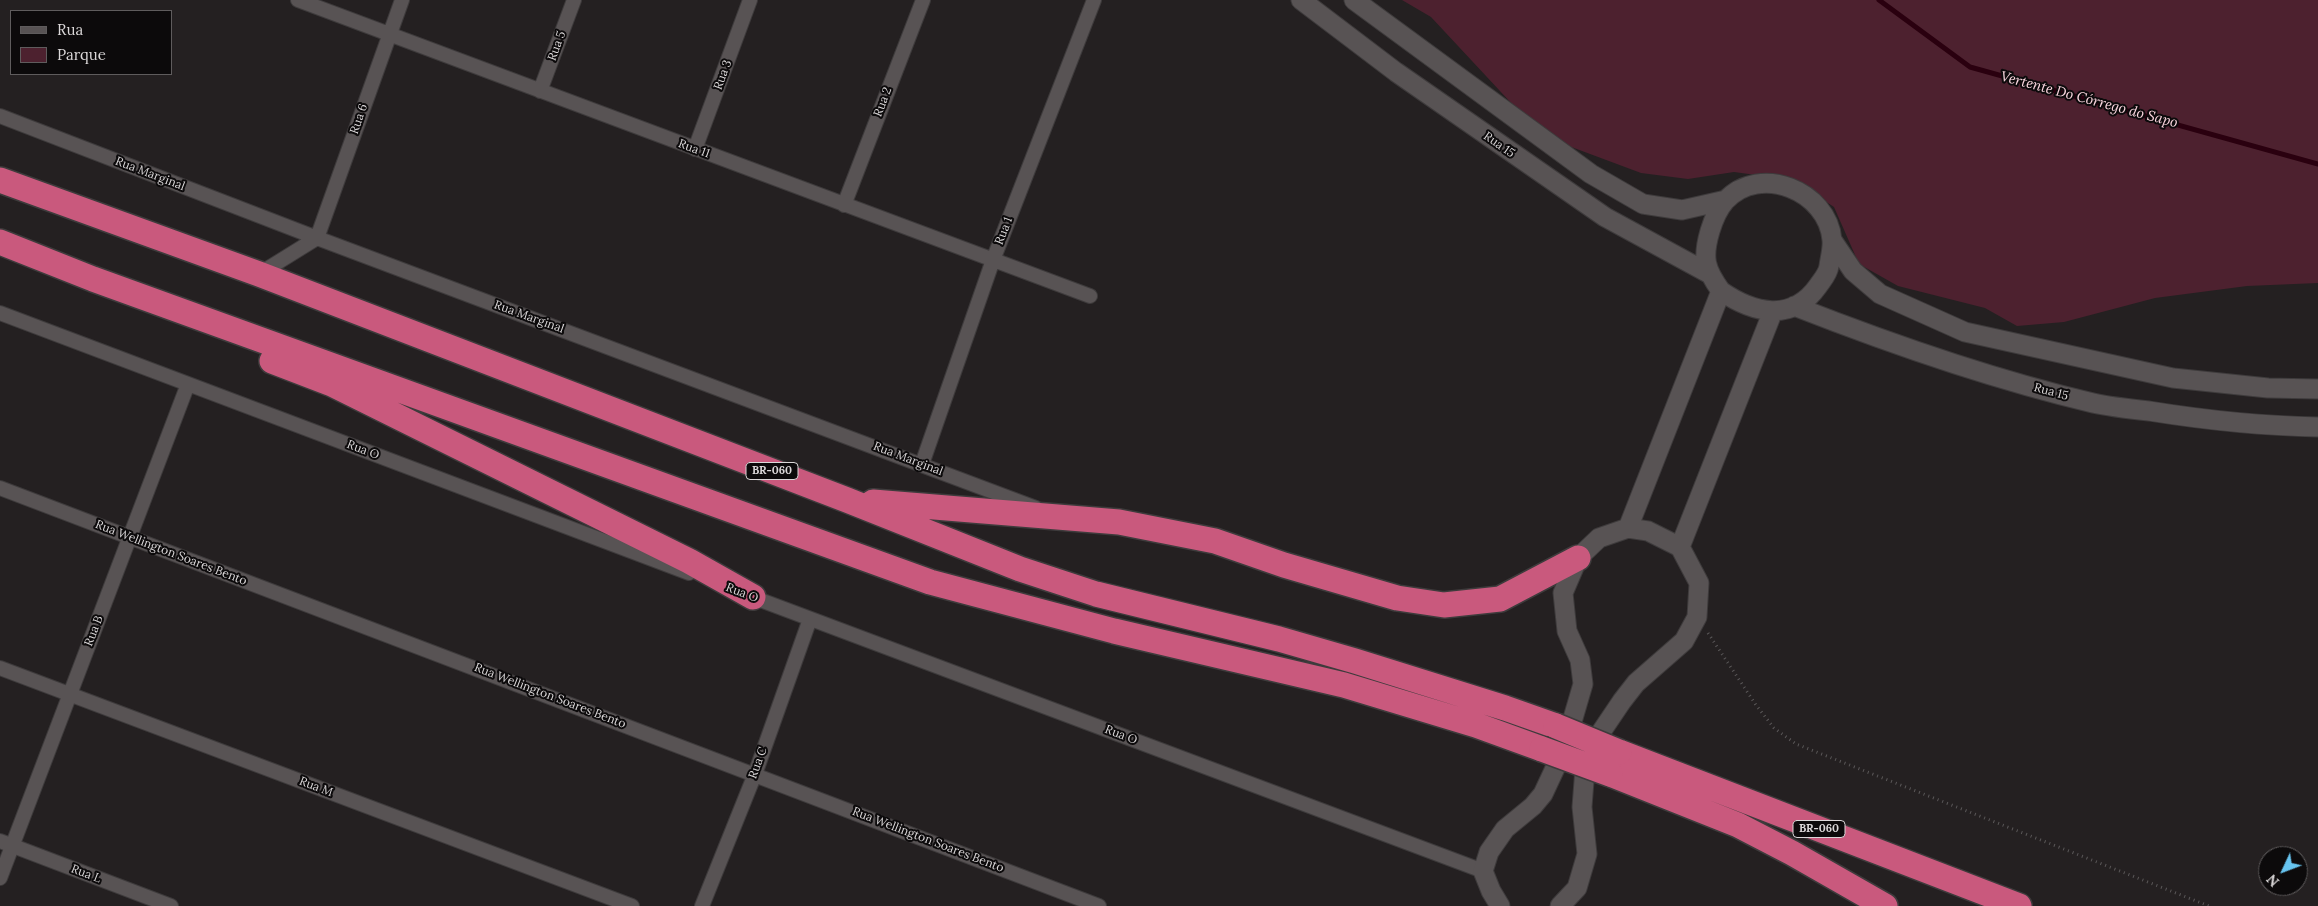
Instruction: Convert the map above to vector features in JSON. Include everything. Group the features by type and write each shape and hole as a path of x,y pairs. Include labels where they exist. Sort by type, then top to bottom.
{"highway":[{"name":"BR-060","path":"0,180 259,274 847,500 1020,569 1087,591 1279,639 1505,708 1556,726 1614,763 1792,853 1885,906"},
{"name":"BR-060","path":"0,242 92,279 930,582 1114,631 1344,685 1476,725 1542,749 1614,763 2019,906"},
{"path":"92,279 146,310 332,384 689,560 753,597"},
{"path":"847,500 1119,522 1215,541 1284,565 1397,598 1444,605 1500,599 1578,558"}],"street":[{"name":"Rua 11","path":"298,0 389,32 540,91 1090,296"},
{"name":"Rua 6","path":"317,238 402,0"},
{"name":"Rua 5","path":"540,91 574,0"},
{"name":"Rua 3","path":"695,149 750,0"},
{"name":"Rua 2","path":"844,205 923,0"},
{"name":"Rua 1","path":"922,464 993,260 1094,0"},
{"name":"Rua 15","path":"1301,0 1396,72 1605,217 1708,273"},
{"path":"1354,0 1591,174 1643,204 1682,210 1726,200 1747,187 1766,183 1791,186 1817,206 1828,222 1832,240 1829,271 1812,294 1794,306 1773,311 1762,311 1744,306 1721,291 1708,273 1705,249 1714,219 1726,200"},
{"name":"Rua Marginal","path":"0,116 317,238 1058,516"},
{"path":"259,274 317,238"},
{"path":"1832,240 1854,271 1880,294 1965,332 2173,378 2268,388 2318,389"},
{"path":"1628,528 1721,291"},
{"name":"Rua 15","path":"1794,306 1856,330 1940,358 2026,385 2094,403 2176,416 2279,426 2318,427"},
{"path":"1680,547 1773,311"},
{"name":"Rua O","path":"0,313 1484,871"},
{"name":"Rua B","path":"0,878 6,844 70,694 188,384"},
{"name":"Rua Wellington Soares Bento","path":"0,488 1099,906"},
{"path":"1500,906 1491,891 1484,871 1489,852 1505,829 1533,806 1543,794 1570,732 1582,684 1580,660 1567,631 1563,593 1578,558 1599,538 1628,528 1648,531 1680,547 1699,583 1697,618 1684,641 1636,683 1622,700 1595,742 1586,768 1582,807 1587,854 1577,888 1567,905"},
{"name":"Rua C","path":"702,906 755,774 810,619"},
{"name":"Rua M","path":"0,668 632,906"},
{"name":"Rua L","path":"6,844 171,906"}],"path":[{"path":"1697,618 1756,705 1774,728 1796,744 2209,906"}],"green space":[{"path":"1402,0 2318,0 2318,283 2247,286 2155,298 2064,322 2017,326 1985,308 1898,286 1859,264 1834,207 1793,180 1734,172 1688,179 1641,173 1566,145 1527,120 1431,17"}],"waterway":[{"name":"Vertente Do Córrego do Sapo","path":"1879,0 1970,67 2318,164"}]}
